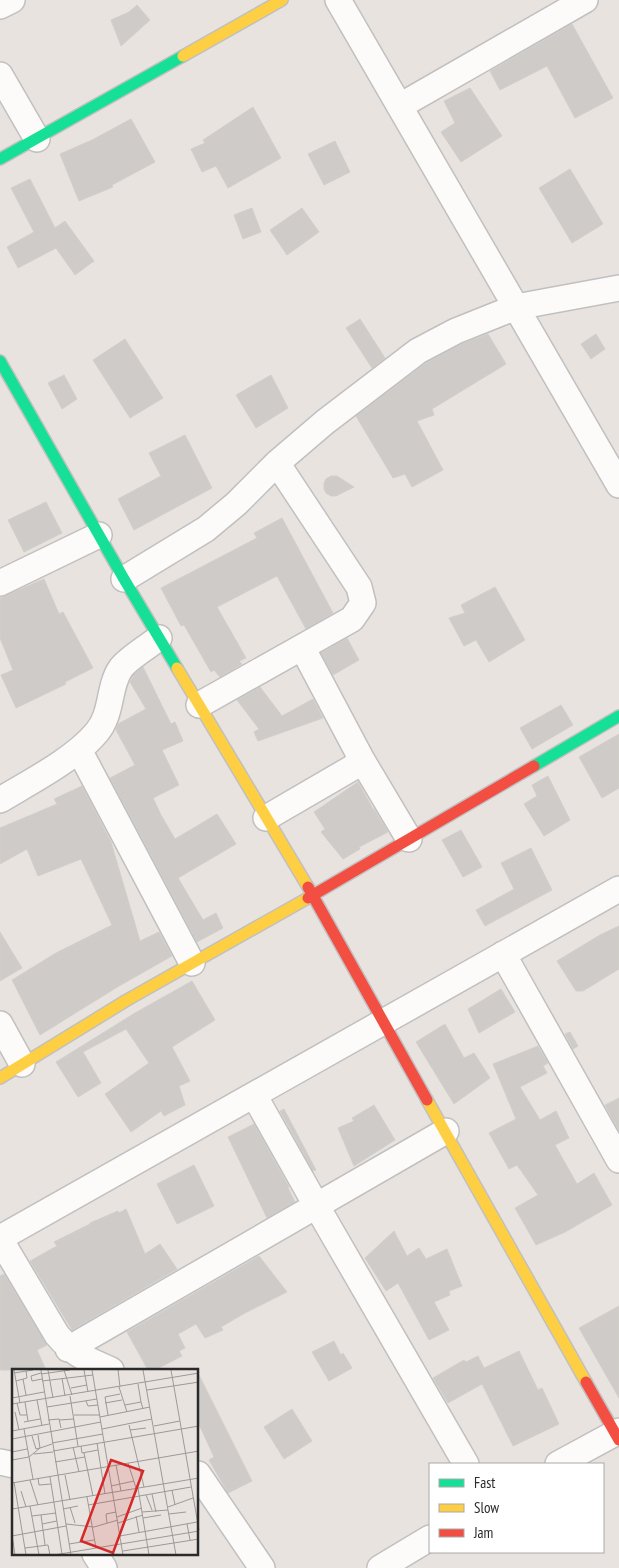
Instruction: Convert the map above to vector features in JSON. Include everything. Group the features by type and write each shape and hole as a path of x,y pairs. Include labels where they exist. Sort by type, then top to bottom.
{"street":[{"path":"0,6 12,0"},
{"path":"338,0 619,485"},
{"path":"400,106 585,0"},
{"path":"0,159 266,3"},
{"path":"0,75 36,139"},
{"path":"124,578 206,529 236,504 324,422 418,351 456,331 516,307 619,288"},
{"path":"0,361 124,578 312,895 618,1434 560,1463"},
{"path":"199,705 352,619 363,603 358,586 278,463"},
{"path":"0,583 99,535"},
{"path":"0,800 79,750 97,732 105,721 116,678 121,668 160,638"},
{"path":"302,647 362,760 409,839"},
{"path":"0,1078 127,1000 312,895 619,716"},
{"path":"79,750 192,963"},
{"path":"266,818 352,768 362,760"},
{"path":"108,1369 86,1360 68,1349 57,1335 0,1238 619,889"},
{"path":"503,954 618,1156"},
{"path":"0,1024 22,1064"},
{"path":"254,1094 465,1463"},
{"path":"68,1349 446,1131"},
{"path":"199,1475 262,1568"},
{"path":"380,1568 429,1539"},
{"path":"96,1556 104,1568"}],"building":[{"path":"137,5 150,20 121,46 111,20 129,12"},
{"path":"572,24 613,98 575,118 547,66 500,90 490,71"},
{"path":"470,88 502,136 461,162 441,132 455,123 444,101"},
{"path":"253,107 281,158 228,188 216,166 202,172 191,149 205,143 203,140"},
{"path":"131,119 155,162 112,185 113,187 79,201 60,154 92,140"},
{"path":"335,141 350,172 324,185 308,154"},
{"path":"570,169 603,224 572,243 539,188"},
{"path":"30,179 55,228 65,221 94,261 75,275 56,248 18,268 7,247 34,232 11,188"},
{"path":"252,208 261,232 243,239 234,215"},
{"path":"302,208 319,232 287,255 270,230"},
{"path":"360,319 385,358 372,368 346,328"},
{"path":"488,334 506,364 432,409 434,415 417,421 443,470 412,487 405,474 393,478 356,416 426,363 462,344"},
{"path":"596,334 605,349 591,359 581,344"},
{"path":"125,339 163,398 130,418 93,360"},
{"path":"64,375 77,399 62,409 48,383"},
{"path":"271,375 288,408 256,428 236,395"},
{"path":"185,435 212,488 134,530 118,499 161,476 149,453"},
{"path":"331,476 337,476 354,487 336,496 331,496 326,493 324,483"},
{"path":"46,502 62,533 24,552 8,520"},
{"path":"282,518 333,613 306,629 277,576 217,607 246,658 239,661 242,664 220,677 214,670 211,672 184,625 181,626 161,588 257,538 254,533"},
{"path":"44,579 59,614 63,612 93,668 65,682 66,684 16,708 1,675 13,670 0,638 0,598"},
{"path":"495,587 525,640 489,662 476,640 464,646 449,618 465,613 461,605"},
{"path":"347,638 359,660 333,675 321,653"},
{"path":"143,667 171,724 175,722 183,741 162,750 179,785 153,798 161,815 175,839 217,814 236,844 178,878 203,920 216,913 223,928 197,942 110,778 135,765 116,730 118,724 146,709 130,682 134,674"},
{"path":"260,687 282,716 313,699 323,718 258,741 254,732 259,729 237,700"},
{"path":"561,705 573,725 532,749 520,728"},
{"path":"619,734 619,788 602,798 579,757"},
{"path":"548,776 570,820 544,836 524,804 537,796 532,785"},
{"path":"358,782 388,832 359,847 360,849 343,859 321,832 325,829 314,812"},
{"path":"82,786 111,842 140,941 159,932 172,956 40,1035 12,980 56,953 112,925 81,859 38,876 27,849 0,864 0,828 57,804 54,799"},
{"path":"461,830 482,867 463,877 442,840"},
{"path":"531,848 552,890 485,926 476,910 514,889 501,863"},
{"path":"619,926 619,969 583,991 576,991 557,961 600,935"},
{"path":"0,932 22,968 0,981"},
{"path":"192,981 215,1020 172,1047 190,1081 179,1086 185,1105 164,1116 161,1111 131,1132 105,1094 149,1063 126,1029 83,1052 101,1083 78,1097 56,1062 135,1013"},
{"path":"501,989 515,1012 479,1033 468,1009"},
{"path":"445,1024 464,1058 474,1053 490,1078 454,1104 416,1042"},
{"path":"570,1032 578,1046 573,1049 565,1034"},
{"path":"538,1046 548,1063 543,1066 547,1073 520,1087 540,1120 556,1111 569,1138 555,1145 577,1184 594,1173 612,1205 565,1232 536,1245 515,1208 538,1195 517,1165 509,1169 489,1133 516,1119 493,1064"},
{"path":"619,1098 619,1131 605,1105"},
{"path":"374,1105 395,1140 354,1166 338,1128 354,1121 352,1118"},
{"path":"284,1109 316,1170 313,1171 280,1111"},
{"path":"254,1124 289,1187 295,1202 267,1218 228,1137"},
{"path":"194,1165 214,1206 177,1224 157,1184"},
{"path":"126,1209 145,1254 160,1244 177,1269 72,1330 30,1261 57,1246 54,1242 90,1223"},
{"path":"394,1231 407,1256 419,1248 426,1259 447,1249 462,1286 449,1291 450,1295 434,1302 449,1330 429,1340 398,1283 386,1291 365,1258"},
{"path":"259,1256 287,1292 245,1313 221,1327 223,1330 205,1338 196,1324 178,1334 185,1348 179,1351 182,1356 157,1369 147,1369 127,1332"},
{"path":"4,1274 47,1345 37,1350 46,1369 0,1370 0,1276"},
{"path":"619,1306 619,1398 579,1328"},
{"path":"334,1341 341,1355 343,1353 352,1368 329,1381 312,1352"},
{"path":"519,1351 538,1390 542,1388 559,1424 513,1446 482,1384 448,1403 433,1378 464,1360 466,1362 478,1356 484,1368"},
{"path":"199,1375 252,1481 228,1493 209,1460 214,1457 199,1424"},
{"path":"292,1409 312,1441 284,1459 264,1427"}],"traffic: fast":[{"path":"0,159 183,56"},
{"path":"0,361 177,668"},
{"path":"534,766 619,716"}],"traffic: slow":[{"path":"183,56 282,0"},
{"path":"177,668 308,887"},
{"path":"0,1078 127,1000 308,898"},
{"path":"427,1100 586,1382"}],"traffic: jam":[{"path":"308,898 534,766"},
{"path":"308,887 427,1100"},
{"path":"586,1382 619,1440"}]}
